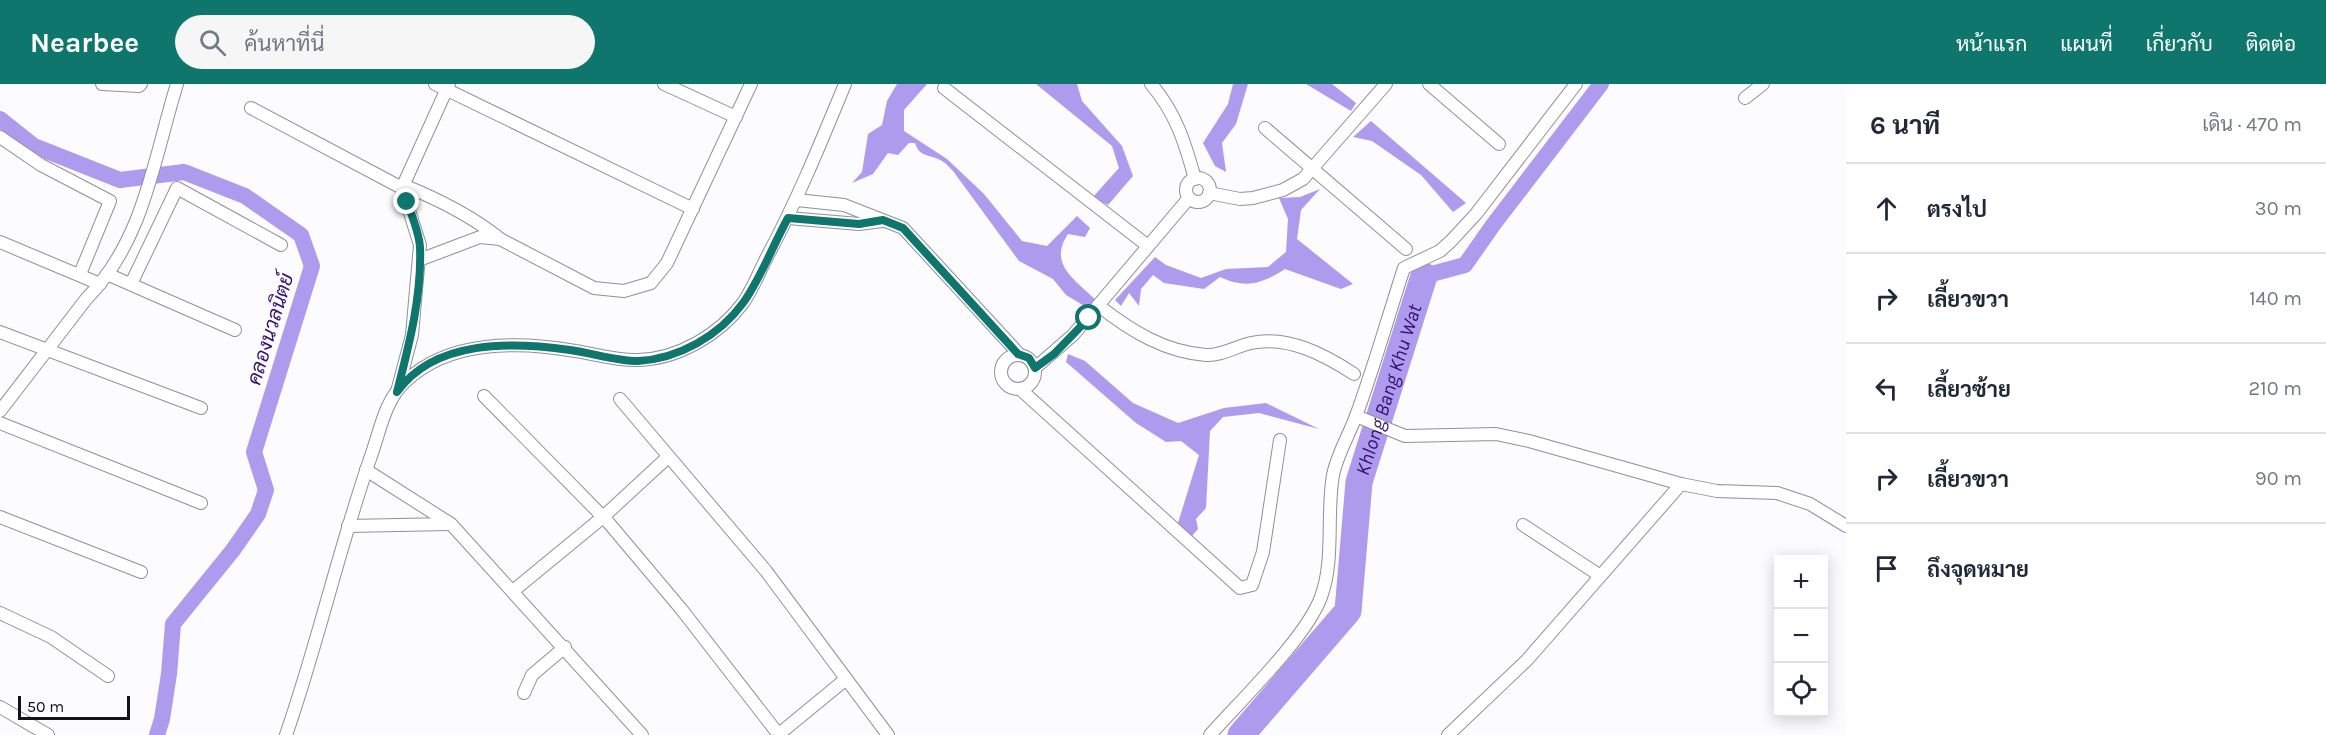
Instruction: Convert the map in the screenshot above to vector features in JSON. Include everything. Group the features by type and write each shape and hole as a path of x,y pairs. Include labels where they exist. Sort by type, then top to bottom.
{"street":[{"path":"102,84 139,86 141,84"},
{"path":"0,411 103,279 130,238 143,207 177,84"},
{"path":"664,84 736,117"},
{"path":"251,108 403,187 436,198 482,225 500,239 594,288 624,291 651,283 667,263 751,84"},
{"path":"286,735 303,685 366,470 390,402 404,382 431,361 460,351 522,346 568,350 636,361 665,357 687,349 714,331 743,303 797,200 845,84"},
{"path":"1151,84 1165,100 1181,130 1195,179"},
{"path":"1209,193 1228,198 1252,198 1283,190 1303,179 1386,84"},
{"path":"1429,84 1499,144"},
{"path":"1210,735 1271,667 1307,622 1321,598 1327,574 1329,505 1334,472 1361,418 1404,268 1440,251 1451,241 1476,214 1576,84"},
{"path":"1745,99 1763,84"},
{"path":"397,392 412,335 420,245 403,187 444,86 693,209"},
{"path":"944,88 1148,246"},
{"path":"1265,128 1406,249"},
{"path":"0,137 41,165 110,201 80,274"},
{"path":"1195,179 1207,183 1209,193 1203,201 1193,201 1189,198 1186,188 1195,179"},
{"path":"131,284 177,188 281,245"},
{"path":"1020,389 1030,384 1035,368 1102,308 1148,246 1189,198"},
{"path":"797,200 844,205 903,228 1018,354 1029,358 1035,368"},
{"path":"788,218 859,224 883,220"},
{"path":"419,260 480,237 500,239"},
{"path":"0,243 80,274 131,284 235,330"},
{"path":"1102,308 1116,320 1160,345 1182,352 1210,355 1252,342 1280,342 1329,358 1354,374"},
{"path":"0,332 201,408"},
{"path":"1018,354 1008,357 1000,372 1008,387 1020,389 1240,588 1252,585 1263,552 1280,440"},
{"path":"484,396 603,517 682,610 779,735 846,679"},
{"path":"620,399 766,571 888,735"},
{"path":"1361,418 1405,436 1496,434 1529,441 1681,484 1718,490 1777,493 1810,504 1846,526"},
{"path":"0,423 201,503"},
{"path":"513,591 603,517 668,457"},
{"path":"366,470 451,524 565,647 642,735"},
{"path":"1448,735 1527,660 1681,484"},
{"path":"0,517 141,572"},
{"path":"348,526 451,524"},
{"path":"1523,525 1599,575"},
{"path":"0,613 51,637 108,676"},
{"path":"524,693 532,675 565,647"},
{"path":"0,707 48,735"}],"shaded area":[{"path":"897,84 927,84 904,110 904,131 947,159 984,194 1022,241 1047,246 1077,216 1090,228 1085,237 1068,234 1062,245 1061,255 1067,272 1098,302 1091,310 1066,295 1053,279 1019,261 953,171 942,161 920,151 915,143 909,143 898,155 888,153 873,174 852,183 862,172 868,134 882,125 887,101"},
{"path":"1036,84 1077,84 1082,101 1122,146 1133,176 1108,205 1093,197 1119,168 1112,146"},
{"path":"1233,84 1248,84 1236,124 1222,143 1226,172 1215,166 1203,143 1228,104"},
{"path":"1306,84 1332,84 1356,103 1351,111"},
{"path":"1371,121 1466,203 1453,212 1421,175 1372,141 1353,137"},
{"path":"1320,189 1301,210 1297,239 1353,284 1341,289 1285,269 1261,281 1246,284 1220,277 1204,289 1164,283 1153,275 1141,289 1139,306 1129,293 1121,306 1115,300 1155,257 1166,265 1201,278 1226,269 1268,267 1286,252 1288,219 1279,198 1300,197"},
{"path":"1068,354 1085,361 1133,403 1178,423 1224,408 1266,403 1319,429 1259,413 1223,417 1210,431 1206,508 1196,519 1198,529 1192,536 1178,523 1199,455 1181,441 1166,442 1136,423 1066,362"}],"waterway":[{"name":"Khlong Bang Khu Wat","path":"1424,276 1465,265 1601,84"},
{"name":"คลองนวลนิตย์","path":"0,119 34,146 120,180 184,172 245,196 301,235 312,266 254,452 266,490 258,514 233,550 173,624 169,674 162,719 157,735"},
{"name":"Khlong Bang Khu Wat","path":"1241,735 1348,611 1359,482 1424,276"}],"route":[{"path":"407,202 420,245 418,283 412,335 397,392 404,382 431,361 460,351 495,346 522,346 568,350 636,361 665,357 687,349 714,331 743,303 788,218 859,224 883,220 903,228 1018,354 1029,358 1035,368 1054,354 1089,318"}]}
